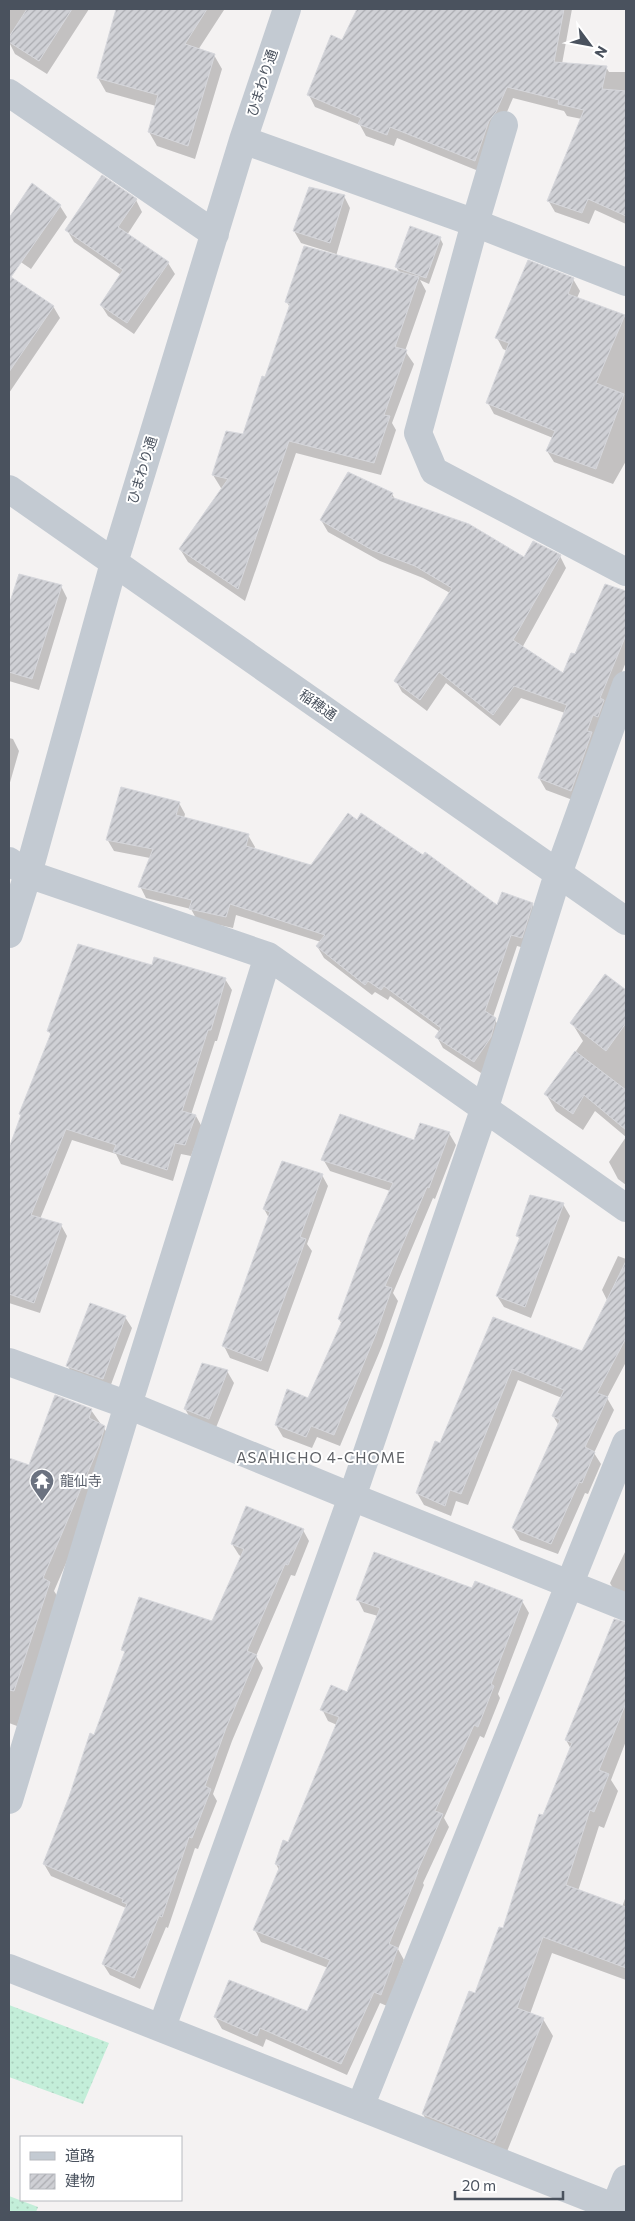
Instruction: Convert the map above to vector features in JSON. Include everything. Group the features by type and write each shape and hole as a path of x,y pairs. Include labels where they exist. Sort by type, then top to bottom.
{"street":[{"name":"ひまわり通","path":"9,934 18,867 114,563 243,140 287,9"},
{"path":"9,93 215,234"},
{"path":"504,125 475,223 418,433 434,471 626,572"},
{"path":"243,140 475,223 626,282"},
{"name":"稲穂通","path":"9,489 626,921"},
{"path":"162,2027 352,1497 485,1107 558,874 626,685"},
{"path":"18,867 268,956 626,1208"},
{"path":"9,1800 128,1405 268,956"},
{"path":"9,1362 128,1405 626,1607"},
{"path":"360,2107 626,1443"},
{"path":"9,1968 162,2027 618,2211 626,2179"}],"green space":[{"path":"9,2005 109,2043 83,2104 9,2077"},
{"path":"9,2196 38,2207 36,2212 9,2212"}],"building":[{"path":"27,9 72,9 39,61 9,42 9,37"},
{"path":"116,9 207,9 185,44 215,54 188,146 148,132 158,95 97,78"},
{"path":"357,9 564,9 554,62 607,66 602,89 626,91 626,216 588,199 582,213 547,201 584,110 558,104 559,100 507,87 496,112 489,121 475,161 390,127 387,135 358,124 361,118 307,95 331,35 342,40"},
{"path":"102,175 137,199 118,227 169,262 127,323 100,305 123,270 65,230"},
{"path":"32,183 61,205 11,277 54,306 9,372 9,218"},
{"path":"309,187 345,195 330,243 293,231"},
{"path":"410,226 441,237 426,278 395,267"},
{"path":"304,246 419,277 395,347 407,350 384,415 390,416 374,463 289,441 238,589 179,549 228,479 212,475 226,431 243,434 262,376 265,377 290,304 285,302"},
{"path":"528,260 574,278 568,294 625,315 596,383 624,394 596,469 546,451 555,431 486,403 509,343 495,338"},
{"path":"348,472 393,493 391,497 469,524 524,557 533,541 561,555 513,640 563,673 571,653 575,654 605,584 626,591 626,635 600,698 604,700 598,717 593,715 587,731 592,732 571,791 538,778 567,705 514,686 493,715 439,672 420,700 394,681 452,588 415,566 372,550 320,520"},
{"path":"19,574 62,585 32,679 9,672 9,605"},
{"path":"121,787 180,802 176,815 249,834 246,846 311,865 348,813 357,820 361,813 423,855 425,852 497,905 502,892 533,903 522,938 511,935 485,1011 496,1018 491,1037 474,1062 435,1037 441,1028 384,986 381,990 368,981 365,985 316,946 325,935 230,904 226,917 189,909 192,900 138,887 153,849 106,840"},
{"path":"78,944 152,965 154,957 226,978 211,1030 208,1030 182,1111 196,1115 185,1145 175,1143 167,1170 113,1152 116,1145 66,1129 31,1215 62,1224 34,1303 9,1294 9,1148 21,1115 19,1114 51,1033 47,1031"},
{"path":"605,974 626,990 626,1023 606,1051 570,1023"},
{"path":"575,1051 626,1090 626,1130 584,1095 573,1114 544,1094"},
{"path":"340,1114 414,1140 420,1123 450,1132 429,1188 427,1187 385,1286 392,1288 376,1334 334,1435 311,1426 306,1437 275,1425 287,1389 308,1398 342,1321 338,1319 369,1235 393,1183 321,1160"},
{"path":"282,1161 323,1174 300,1237 306,1239 261,1361 222,1346 270,1212 263,1209"},
{"path":"530,1195 564,1203 525,1307 496,1296 520,1237 516,1236"},
{"path":"626,1261 626,1338 597,1393 608,1397 585,1447 595,1452 582,1483 579,1482 551,1544 512,1528 560,1420 552,1416 564,1390 512,1369 461,1494 450,1490 445,1506 416,1493 435,1441 440,1443 493,1317 582,1351"},
{"path":"90,1303 126,1316 103,1379 66,1366"},
{"path":"202,1363 228,1370 209,1419 184,1409"},
{"name":"龍仙寺","path":"55,1395 92,1409 89,1418 105,1426 99,1446 43,1578 50,1582 14,1691 9,1690 9,1458 29,1465"},
{"path":"246,1506 304,1529 288,1565 285,1564 247,1651 257,1655 226,1728 205,1786 211,1789 192,1838 189,1837 162,1917 159,1916 134,1978 102,1964 127,1904 122,1902 123,1899 43,1864 69,1797 90,1733 94,1735 125,1651 121,1650 139,1597 212,1621 244,1549 231,1544"},
{"path":"374,1552 472,1588 475,1581 523,1600 491,1684 494,1686 478,1727 474,1725 435,1811 443,1814 417,1872 389,1944 398,1948 381,1995 374,1992 341,2064 260,2028 257,2036 214,2017 229,1980 307,2011 330,1960 253,1930 280,1866 275,1864 283,1840 288,1842 339,1717 320,1710 331,1685 347,1692 380,1608 356,1600"},
{"path":"614,1619 626,1622 626,1703 599,1770 609,1774 594,1812 590,1810 566,1885 626,1907 626,1968 543,1937 517,2008 544,2018 494,2143 422,2114 469,1991 475,1993 499,1927 503,1928 539,1814 543,1815 572,1743 565,1740"}],"place":[{"name":"龍仙寺","path":"42,1502"}],"district":[{"name":"ASAHICHO 4-CHOME","path":"321,1458"}]}
